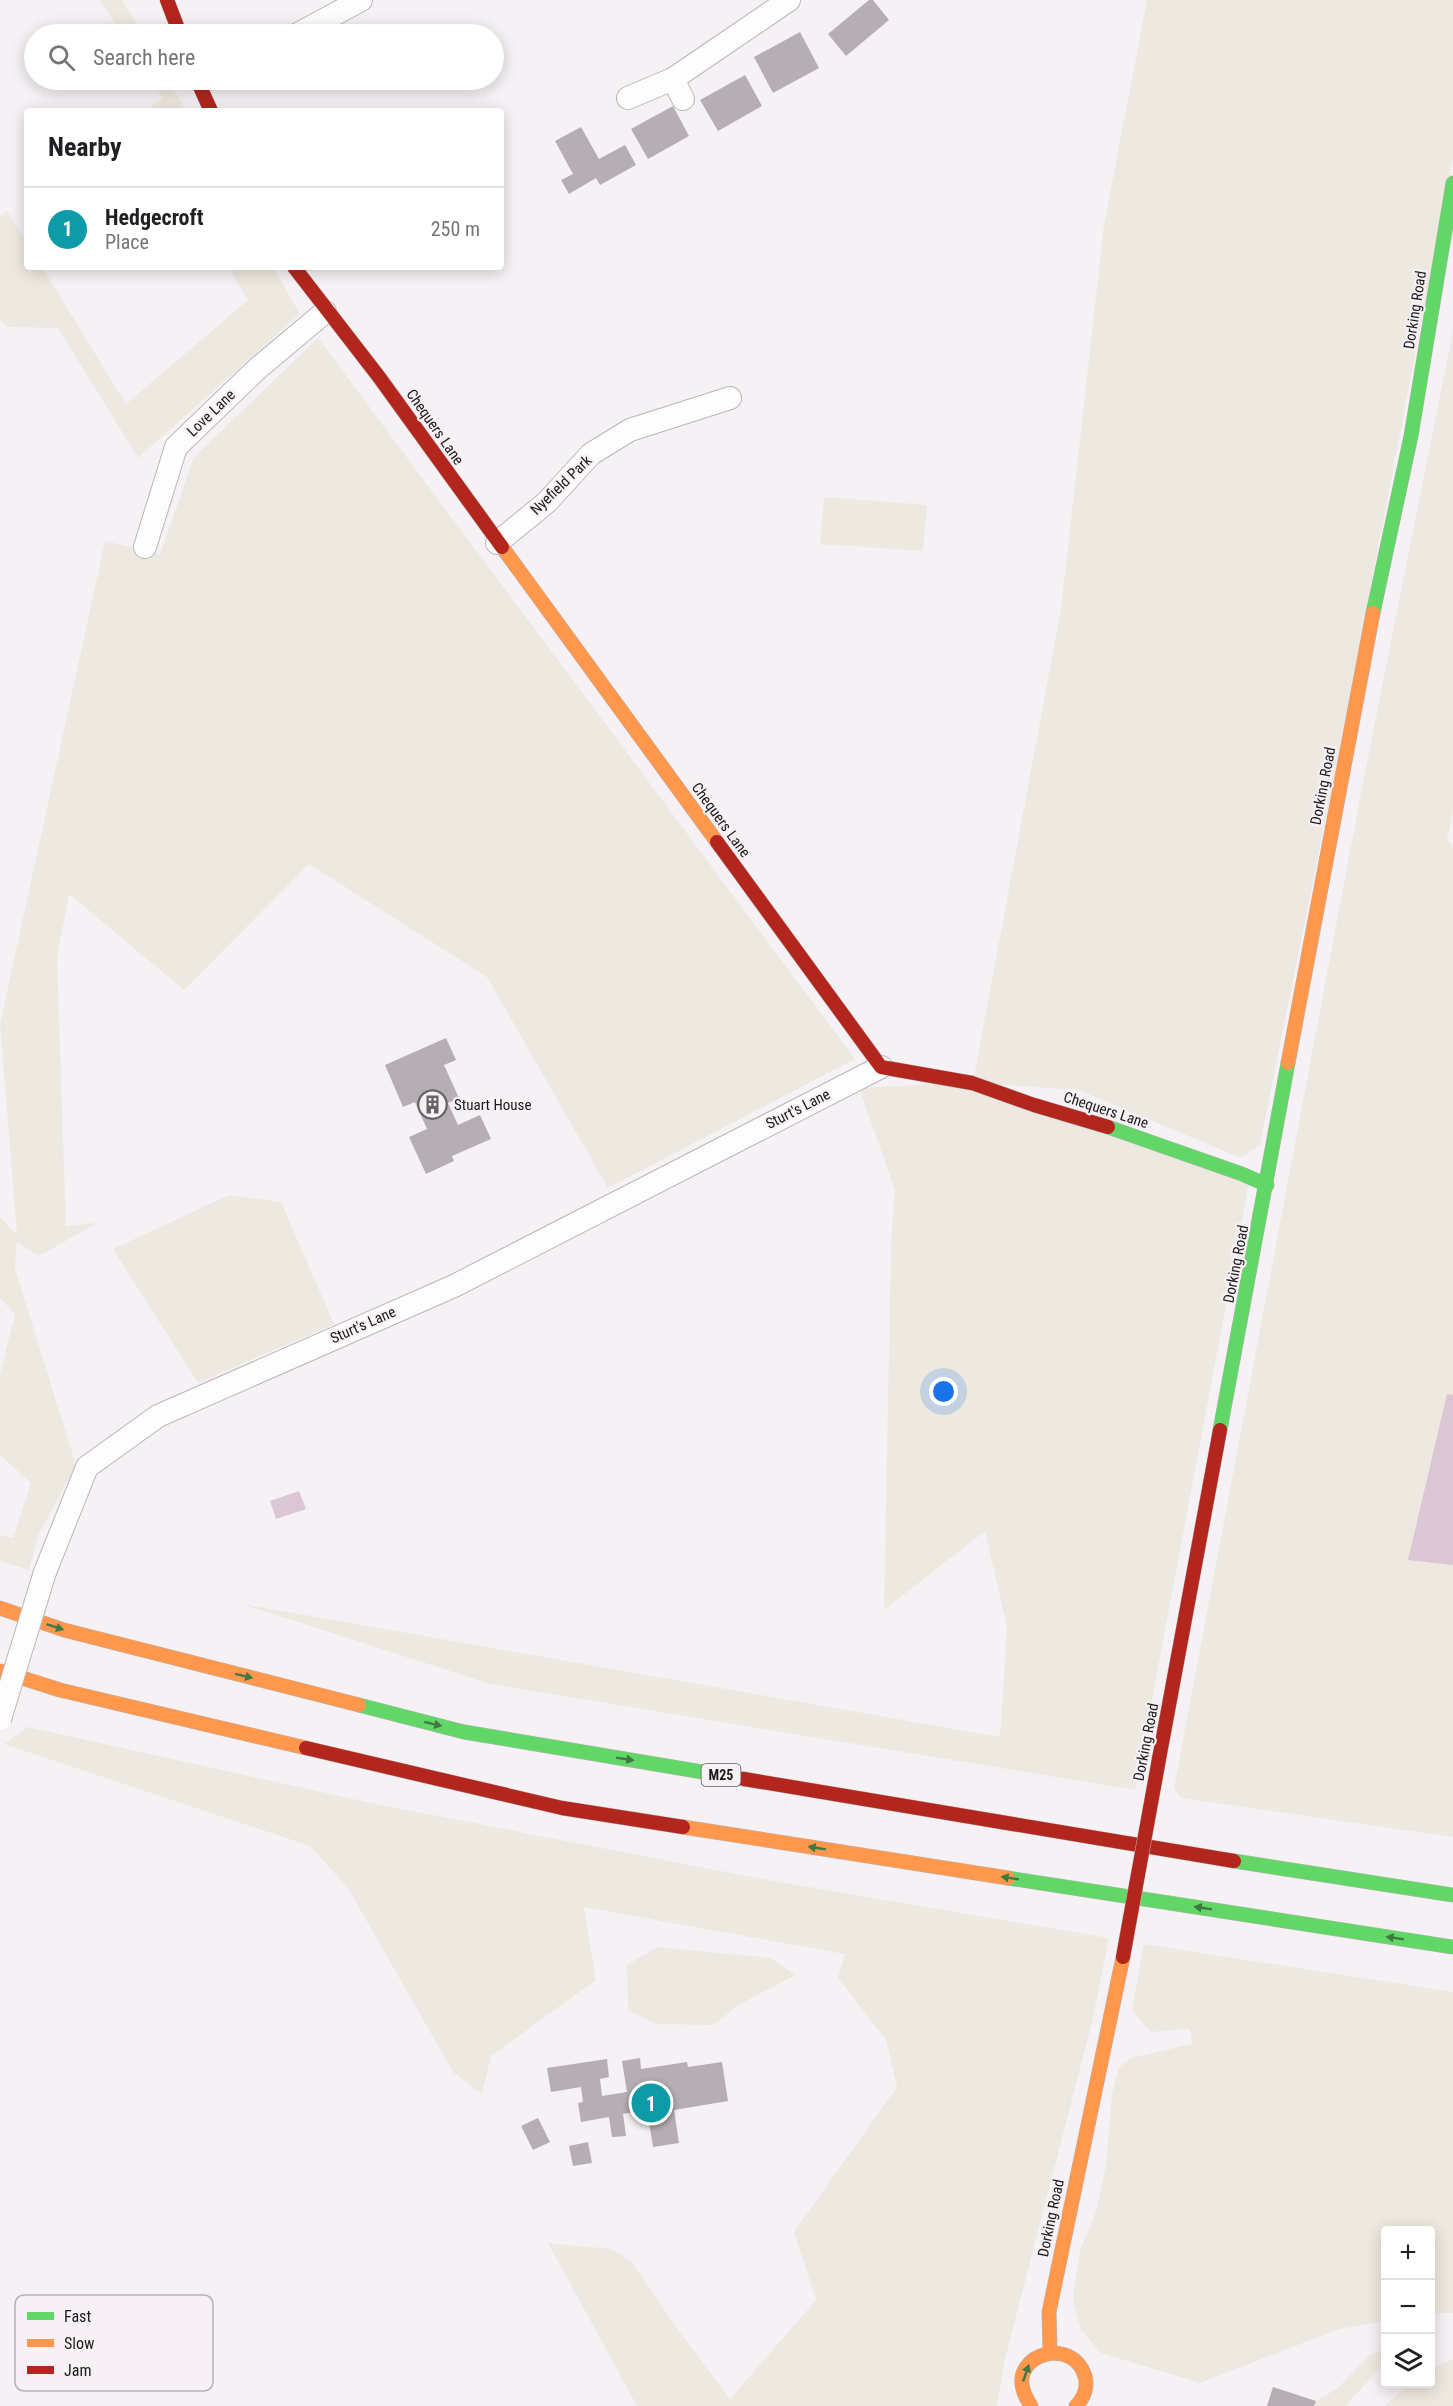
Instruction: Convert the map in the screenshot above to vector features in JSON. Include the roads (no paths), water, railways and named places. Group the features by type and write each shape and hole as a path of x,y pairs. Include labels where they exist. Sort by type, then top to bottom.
{"main road":[{"path":"167,0 176,24"},
{"path":"206,90 210,108"},
{"name":"Dorking Road","path":"1050,2351 1049,2312 1123,1957 1369,629 1412,436 1453,183"},
{"name":"Chequers Lane","path":"296,270 325,312 389,390 497,543 881,1067 972,1083 1101,1125 1242,1174 1267,1185"},
{"name":"M25","path":"0,1608 64,1629 464,1732 1290,1870 1453,1894"},
{"path":"0,1671 60,1690 562,1808 1453,1947"},
{"path":"1031,2406 1023,2394 1022,2379 1027,2366 1037,2356 1050,2351 1063,2352 1082,2366 1086,2378 1086,2390 1076,2406"}],"street":[{"path":"317,24 361,0"},
{"path":"628,99 678,89 789,0"},
{"name":"Love Lane","path":"145,547 176,447 257,369 325,312"},
{"name":"Nyefield Park","path":"497,543 547,502 591,454 630,430 730,398"},
{"name":"Sturt's Lane","path":"0,1719 45,1572 87,1467 158,1416 454,1286 881,1067"}],"place":[{"name":"Stuart House","path":"433,1105"},
{"name":"Hedgecroft","path":"651,2103"}]}
